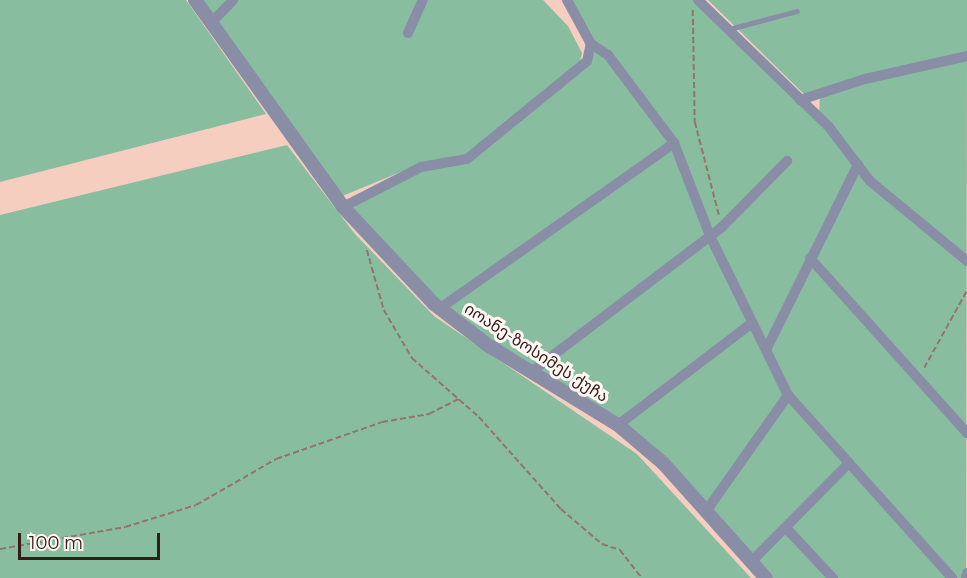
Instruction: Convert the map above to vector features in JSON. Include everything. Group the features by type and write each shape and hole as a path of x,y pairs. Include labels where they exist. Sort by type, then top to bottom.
{"street":[{"name":"იოანე-ზოსიმეს ქუჩა","path":"195,0 343,207 439,309 531,372 618,425 707,510 766,578"},
{"path":"211,23 233,0"},
{"path":"408,33 423,0"},
{"path":"567,0 591,44 608,55 674,143 710,236 788,395 952,578"},
{"path":"698,0 800,100 858,165 905,210 967,261"},
{"path":"343,207 421,167 467,159 587,61 591,44"},
{"path":"800,100 853,82 967,57"},
{"path":"439,309 674,143"},
{"path":"531,372 722,227 787,161"},
{"path":"766,350 858,165"},
{"path":"810,258 967,433"},
{"path":"618,425 752,323"},
{"path":"707,510 788,395"},
{"path":"752,561 849,463"},
{"path":"786,528 833,578"},
{"path":"966,578 967,573"}],"lane":[{"path":"728,29 797,10"}],"path":[{"path":"693,0 696,122 722,227"},
{"path":"362,228 384,310 412,358 458,399 561,509 602,544 620,550 642,578"},
{"path":"918,380 967,290"},
{"path":"0,549 125,527 195,505 276,459 382,422 429,414 458,399"}],"green space":[{"path":"0,0 186,0 266,114 0,182"},
{"path":"200,0 543,0 568,26 582,53 580,62 468,154 415,166 340,197"},
{"path":"567,0 698,0 819,116 820,95 967,56 966,578 766,578 663,463 439,309 343,207 379,184 467,159 590,56"},
{"path":"708,0 967,0 967,54 806,96"},
{"path":"287,145 355,234 434,316 637,454 751,578 0,578 0,215"}]}
